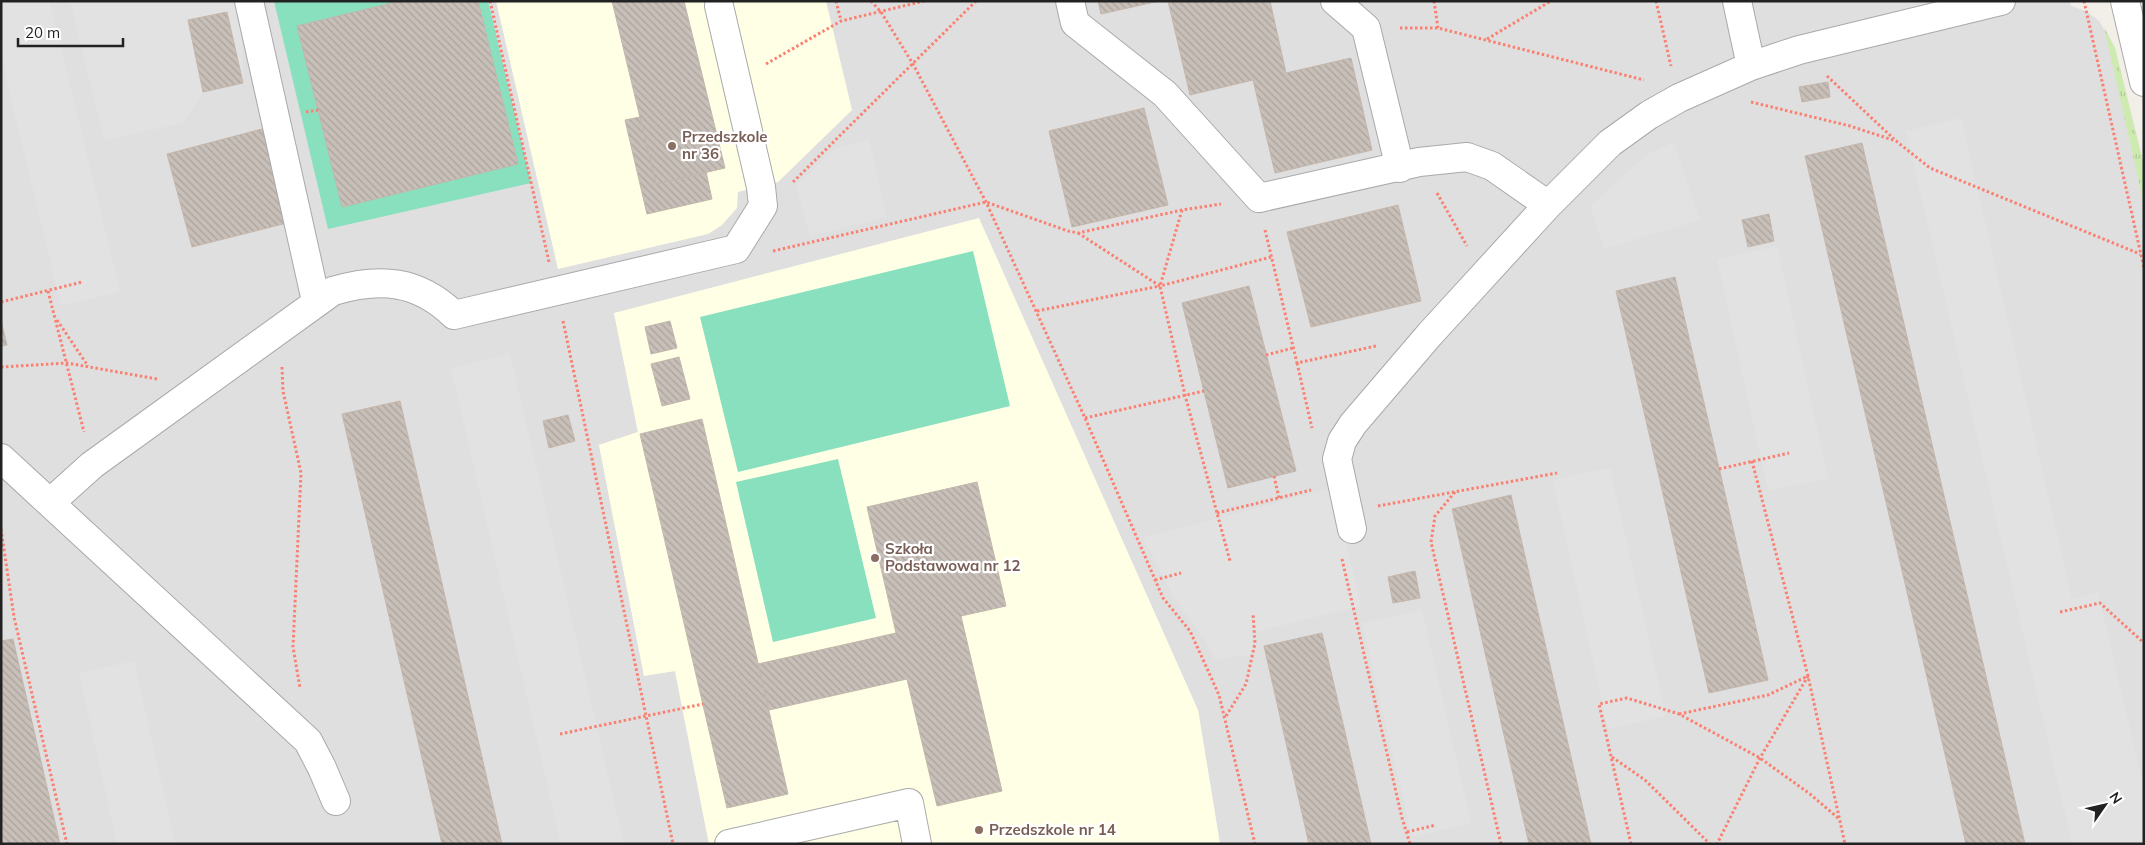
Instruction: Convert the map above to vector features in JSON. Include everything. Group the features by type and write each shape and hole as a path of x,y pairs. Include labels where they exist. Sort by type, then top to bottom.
{"street":[{"path":"250,1 316,301"},
{"path":"1070,1 1075,23 1165,94 1259,198 1410,165 1467,157 1492,166 1548,205"},
{"path":"1335,1 1366,28 1410,165"},
{"path":"1737,1 1751,66"},
{"path":"1347,531 1342,482 1337,459 1342,441 1353,424 1548,205 1610,143 1649,115 1679,98 1751,66 1799,50 2001,1"},
{"path":"2125,1 2144,82"},
{"path":"50,502 92,465 316,301 333,291 373,283 394,283 427,293 440,301 454,315 736,249 763,206 761,187 719,6"},
{"path":"1,458 308,741 336,800"},
{"path":"729,844 909,803 917,844"}],"path":[{"path":"490,1 556,290 673,844"},
{"path":"836,1 842,21"},
{"path":"871,1 881,12 913,64 986,202 1085,418 1163,598 1190,631 1219,695 1255,844"},
{"path":"736,81 842,21 924,1"},
{"path":"790,184 976,1"},
{"path":"1434,1 1438,28"},
{"path":"1486,40 1551,1"},
{"path":"1656,1 1679,98"},
{"path":"2084,1 2144,268"},
{"path":"1366,28 1438,28 1646,80 1679,98"},
{"path":"1799,50 1896,141 1930,168 2140,254"},
{"path":"1744,101 1850,126 1896,141"},
{"path":"1410,165 1484,275"},
{"path":"1078,233 1182,210 1259,198"},
{"path":"736,249 759,254 986,202 1078,233 1160,286"},
{"path":"1182,210 1160,286 1186,395 1230,561"},
{"path":"1266,239 1314,437"},
{"path":"1037,311 1160,286 1271,257"},
{"path":"1,302 82,282"},
{"path":"48,291 92,465"},
{"path":"55,317 88,367"},
{"path":"271,334 281,359 283,391 301,473 294,647 308,741"},
{"path":"1297,363 1383,344"},
{"path":"1266,355 1293,348"},
{"path":"1,368 67,363 200,386"},
{"path":"1085,418 1204,390"},
{"path":"1719,470 1789,453"},
{"path":"1752,462 1808,676 1845,844"},
{"path":"1410,844 1402,818 1347,531 1455,492 1557,473"},
{"path":"1274,476 1279,498"},
{"path":"1217,513 1342,482"},
{"path":"1455,492 1435,516 1431,542 1501,844"},
{"path":"1,529 14,617 67,844"},
{"path":"1155,580 1181,573"},
{"path":"2060,612 2100,603 2144,643"},
{"path":"1225,717 1246,684 1255,643 1253,614"},
{"path":"1679,714 1768,695 1808,676"},
{"path":"1717,844 1760,758 1808,676"},
{"path":"1631,844 1599,704 1627,698 1679,714 1760,758 1810,794 1838,818"},
{"path":"560,734 703,704"},
{"path":"1612,757 1644,780 1710,844"},
{"path":"1407,832 1436,825"}],"shaded area":[{"path":"1,1 2070,1 2071,6 2086,11 2099,21 2115,48 2144,166 2144,844 1220,844 1198,710 614,313 638,432 599,445 644,675 675,671 709,844 1,844"},
{"path":"1,1 50,1 120,292 61,306 1,57"},
{"path":"70,1 237,1 243,24 243,83 203,92 183,123 104,140"},
{"name":"Przedszkole nr 36","path":"496,1 826,1 852,110 778,182 738,192 737,208 722,225 708,234 558,269"},
{"path":"1961,118 2072,599 2098,593 2144,788 2144,844 2072,844 1906,131"},
{"path":"869,140 887,217 810,236 796,185 836,148"},
{"path":"1674,142 1700,220 1604,249 1590,206 1648,154"},
{"name":"Szkoła Podstawowa nr 12","path":"979,218 1198,710 1220,844 709,844 675,671 644,676 599,445 638,432 614,313"},
{"path":"1777,246 1828,478 1768,491 1717,259"},
{"path":"510,354 624,844 561,844 451,368"},
{"path":"1610,468 1666,716 1608,729 1553,480"},
{"path":"1333,488 1361,606 1251,633 1254,654 1215,660 1206,641 1173,596 1143,538"},
{"path":"1422,610 1471,823 1412,837 1362,623"},
{"path":"134,661 175,844 117,844 79,673"}],"green space":[{"path":"274,1 488,1 531,183 328,229"},
{"path":"2104,27 2115,48 2144,166 2144,205"},
{"path":"973,251 1010,406 738,472 700,317"},
{"path":"838,459 876,618 773,642 736,482"}],"building":[{"path":"400,1 478,1 518,164 342,207 297,26"},
{"path":"612,1 684,1 725,168 656,184"},
{"path":"1098,1 1159,1 1101,14"},
{"path":"1168,1 1270,1 1286,73 1351,58 1372,150 1275,173 1253,80 1190,95"},
{"path":"227,12 243,83 203,92 188,20"},
{"path":"1828,82 1830,97 1802,102 1799,87"},
{"path":"1144,108 1168,205 1072,227 1049,131"},
{"path":"640,117 656,184 706,172 712,199 647,214 625,120"},
{"path":"262,129 287,223 192,247 167,154"},
{"path":"1862,143 2025,844 1966,844 1805,156"},
{"path":"1398,205 1421,301 1311,327 1287,232"},
{"path":"1769,214 1774,241 1748,247 1742,220"},
{"path":"1675,277 1768,680 1709,693 1616,291"},
{"path":"1249,286 1296,471 1228,488 1182,303"},
{"path":"1,321 7,345 1,346"},
{"path":"670,321 677,348 651,354 645,327"},
{"path":"679,357 690,399 662,406 651,364"},
{"path":"400,401 502,844 442,844 342,414"},
{"path":"568,415 575,441 549,448 543,421"},
{"path":"702,419 788,794 727,808 640,434"},
{"path":"977,482 1006,606 961,616 1002,791 937,806 907,679 769,710 758,664 896,633 867,507"},
{"path":"1511,495 1591,844 1529,844 1452,509"},
{"path":"1415,571 1420,598 1393,603 1388,577"},
{"path":"1322,633 1371,844 1309,844 1264,646"},
{"path":"13,639 60,844 1,844 1,641"}],"place":[{"name":"Przedszkole nr 36","path":"672,146"},
{"name":"Szkoła Podstawowa nr 12","path":"875,558"},
{"name":"Przedszkole nr 14","path":"979,830"}]}
